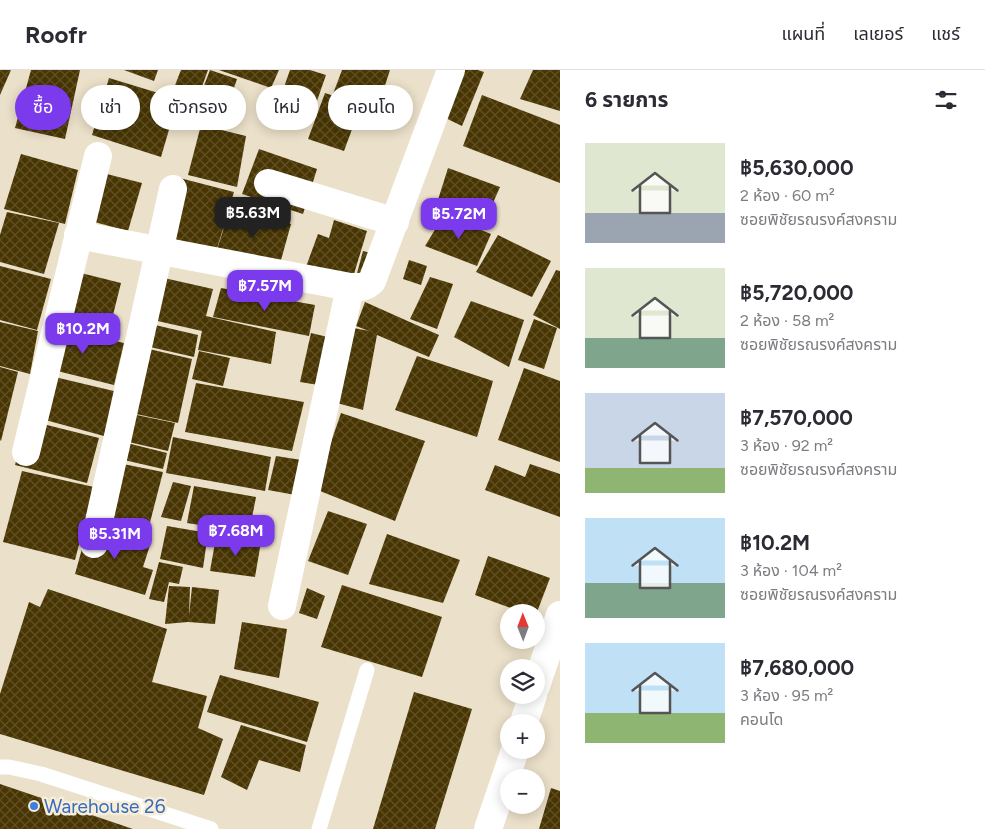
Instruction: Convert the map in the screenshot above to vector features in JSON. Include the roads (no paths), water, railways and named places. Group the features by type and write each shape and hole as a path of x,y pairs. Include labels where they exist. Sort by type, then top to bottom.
{"street":[{"path":"78,235 350,287 363,287 372,281 451,70"},
{"path":"26,452 98,156"},
{"path":"268,183 394,222"},
{"path":"94,544 173,190"},
{"path":"282,606 350,287"},
{"path":"545,659 560,615"},
{"path":"488,829 512,759"}],"lane":[{"path":"319,829 367,670"},
{"path":"0,767 9,767 40,774 211,829"}],"place":[{"name":"Warehouse 26","path":"34,806"}]}
